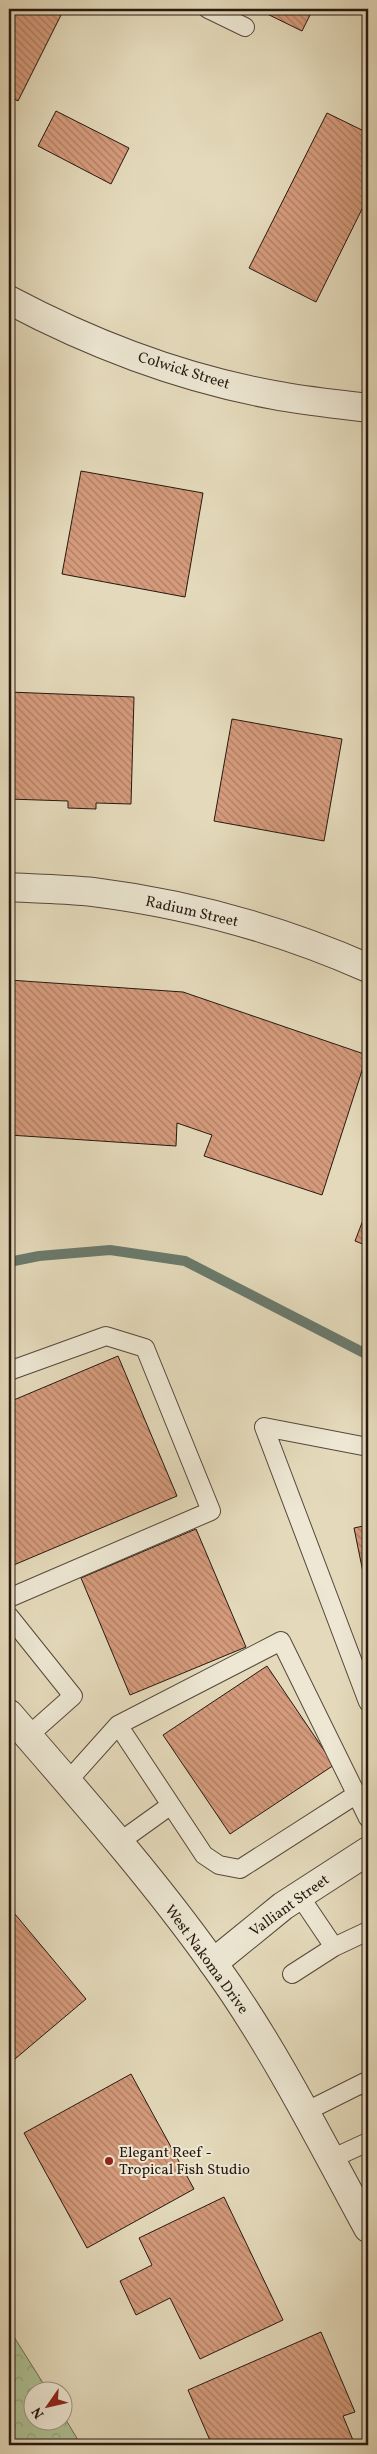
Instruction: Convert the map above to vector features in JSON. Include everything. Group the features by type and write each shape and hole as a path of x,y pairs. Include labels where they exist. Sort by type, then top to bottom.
{"street":[{"name":"Colwick Street","path":"9,300 94,341 182,373 274,395 368,408"},
{"name":"Radium Street","path":"9,887 91,892 183,906 273,930 368,968"},
{"name":"West Nakoma Drive","path":"9,1714 118,1843 213,1963 274,2055 368,2228"},
{"name":"Valliant Street","path":"213,1963 299,1895 368,1851"}],"lane":[{"path":"208,9 244,26"},
{"path":"9,1371 106,1336 145,1348 211,1511 9,1598"},
{"path":"368,1447 264,1427 368,1702"},
{"path":"9,1616 73,1696 28,1736"},
{"path":"67,1782 118,1724 281,1641 368,1818"},
{"path":"118,1724 204,1855 219,1865 240,1868 357,1794"},
{"path":"118,1843 171,1805"},
{"path":"299,1895 334,1947"},
{"path":"292,1974 334,1947 368,1931"},
{"path":"305,2112 366,2082 368,2088"},
{"path":"331,2159 368,2142"}],"green space":[{"path":"9,2329 42,2382 22,2382 22,2432 72,2432 72,2430 81,2445 9,2445"}],"building":[{"path":"9,9 64,9 18,101 9,96"},
{"path":"257,9 313,9 302,31"},
{"path":"56,111 129,148 111,184 38,146"},
{"path":"327,113 368,133 368,197 316,302 249,268"},
{"path":"81,471 203,493 185,597 62,574"},
{"path":"9,692 134,697 131,804 96,803 96,809 68,808 68,801 9,799"},
{"path":"232,719 342,739 324,841 214,821"},
{"path":"9,980 183,992 367,1055 322,1195 204,1156 212,1135 177,1123 176,1146 9,1135"},
{"path":"368,1207 368,1246 355,1241"},
{"path":"118,1356 177,1496 9,1567 9,1402"},
{"path":"368,1525 368,1597 354,1528"},
{"path":"196,1529 246,1647 130,1695 81,1578"},
{"path":"267,1666 334,1765 230,1834 163,1735"},
{"path":"9,1907 86,1999 9,2064"},
{"name":"Elegant Reef - Tropical Fish Studio","path":"131,2074 194,2189 87,2248 24,2133"},
{"path":"224,2197 283,2320 200,2359 170,2298 136,2315 120,2281 152,2265 139,2238"},
{"path":"321,2332 355,2412 343,2416 355,2445 212,2445 188,2390"}],"waterway":[{"path":"9,1262 39,1256 110,1250 185,1261 368,1355"}],"place":[{"name":"Elegant Reef - Tropical Fish Studio","path":"109,2161"}]}
